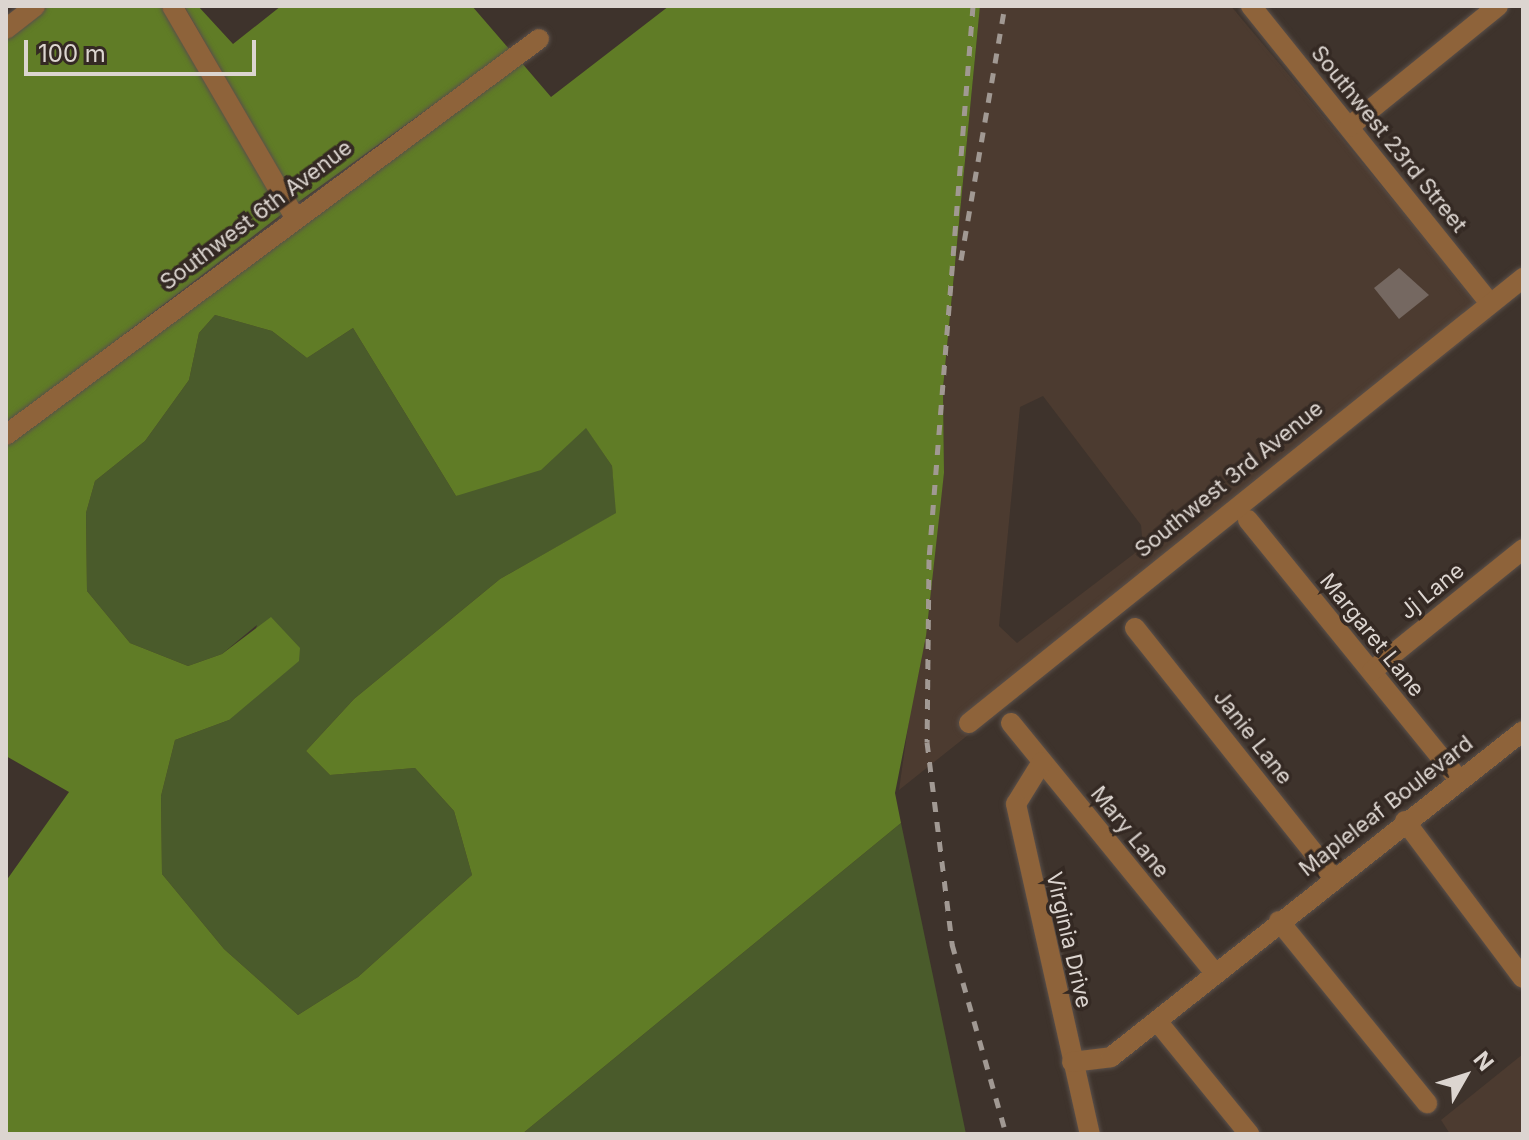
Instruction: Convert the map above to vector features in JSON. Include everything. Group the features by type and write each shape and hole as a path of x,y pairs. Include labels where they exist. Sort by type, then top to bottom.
{"street":[{"path":"6,29 35,6"},
{"path":"172,6 294,216"},
{"name":"Southwest 23rd Street","path":"1251,6 1490,303"},
{"path":"1349,127 1498,6"},
{"name":"Southwest 6th Avenue","path":"6,435 294,216 539,39"},
{"name":"Southwest 3rd Avenue","path":"969,723 1523,278"},
{"name":"Margaret Lane","path":"1248,520 1459,780"},
{"name":"Jj Lane","path":"1372,671 1523,549"},
{"name":"Janie Lane","path":"1135,628 1333,877"},
{"name":"Mary Lane","path":"1011,723 1213,971"},
{"name":"Mapleleaf Boulevard","path":"1072,1062 1111,1057 1213,971 1523,731"},
{"name":"Virginia Drive","path":"1042,762 1016,804 1090,1134"},
{"path":"1405,821 1523,978"},
{"path":"1279,921 1427,1103"},
{"path":"1157,1021 1249,1134"}],"shaded area":[{"path":"980,6 1231,6 1492,318 899,790 944,473 943,388","holes":["1397,367 1295,464 970,733 958,723","1043,396 1141,525 1143,547 1017,643 999,626 1020,407"]},
{"path":"1523,1054 1523,1134 1450,1134 1441,1120"}],"green space":[{"path":"48,6 161,6 282,214 6,425 6,40"},
{"path":"184,6 198,6 233,44 281,6 472,6 510,50 297,203"},
{"path":"669,6 980,6 943,388 944,473 926,636 895,793 901,823 522,1134 6,1134 6,881 69,792 6,756 6,445 521,62 551,97","holes":["215,315 272,331 307,358 353,328 456,496 541,470 586,428 612,466 616,513 500,579 354,699 306,751 330,775 415,768 454,811 472,875 358,977 298,1015 224,949 162,874 161,796 175,740 229,720 299,661 300,648 271,617 222,654 188,666 130,643 87,591 86,513 95,481 145,441 189,380 199,333"]},
{"path":"215,315 272,331 307,358 353,328 456,496 586,427 612,466 617,513 500,579 354,699 306,751 330,775 415,768 454,811 472,875 358,977 298,1015 224,949 162,874 161,796 175,740 229,720 257,625 222,654 188,666 130,643 87,591 86,513 95,481 145,441 189,380 199,333"},
{"path":"901,823 966,1134 522,1134"}],"building":[{"path":"1399,268 1429,295 1399,319 1374,288"}],"railway":[{"path":"973,6 929,559 927,742 952,944 1006,1134"},
{"path":"961,260 1005,6"}]}
